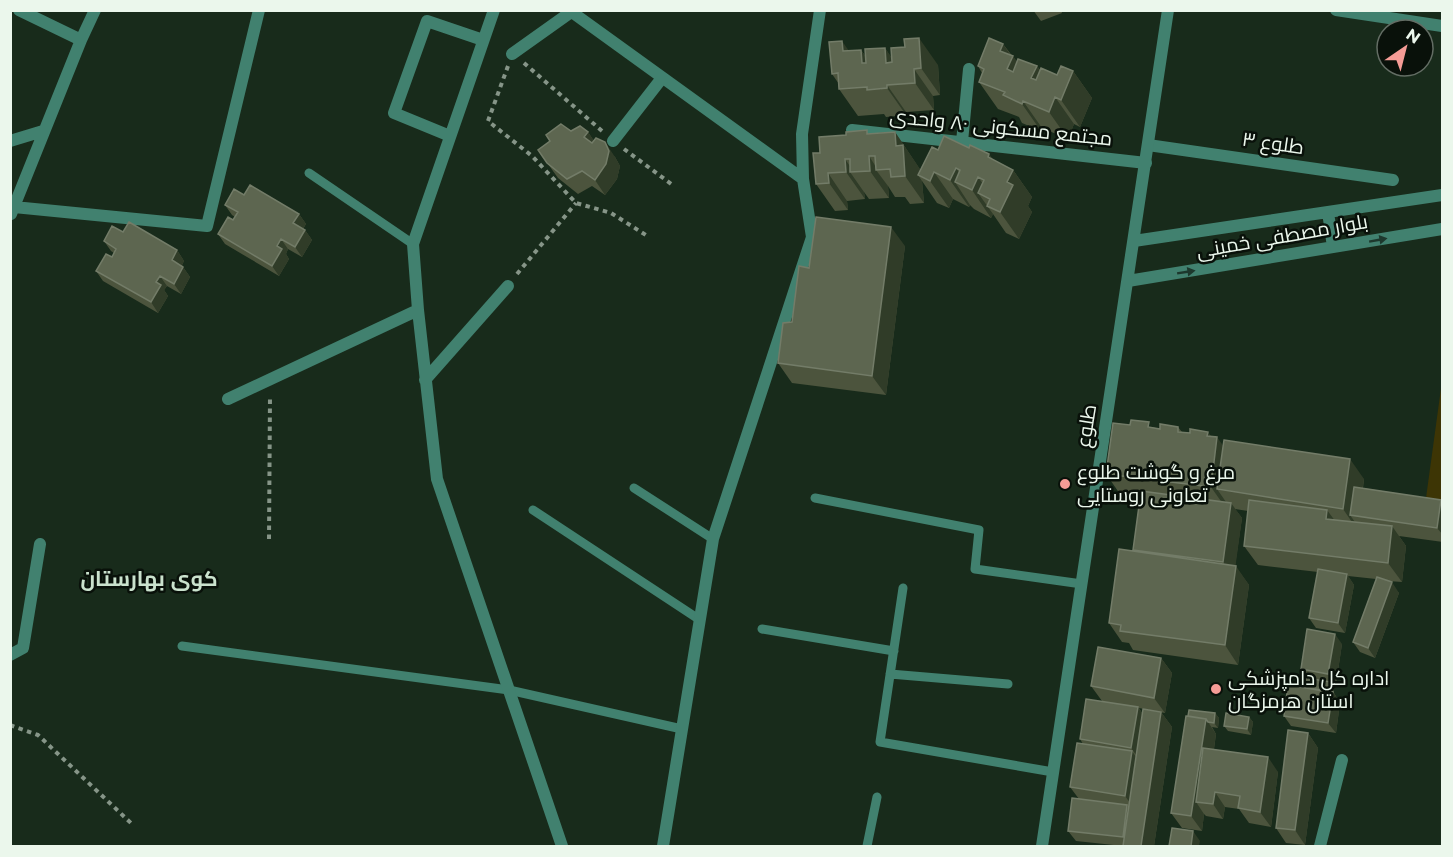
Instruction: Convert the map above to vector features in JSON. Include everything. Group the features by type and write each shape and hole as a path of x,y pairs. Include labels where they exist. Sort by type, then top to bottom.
{"street":[{"path":"19,10 81,40"},
{"path":"95,10 43,131 12,211 207,226 258,10"},
{"path":"494,10 413,244 418,310 437,479 562,846"},
{"path":"663,846 713,539 812,237 803,179 802,134 820,10"},
{"name":"طلوع","path":"1042,846 1168,10"},
{"path":"1336,10 1443,26"},
{"path":"512,54 570,11 803,179"},
{"path":"450,136 394,113 427,21 483,40"},
{"path":"962,142 969,69"},
{"path":"613,141 662,78"},
{"name":"مجتمع مسکونی ۸۰ واحدی","path":"852,130 935,144 962,142 1146,163"},
{"path":"10,141 43,131"},
{"name":"طلوع ۳","path":"1148,145 1394,180"},
{"name":"بلوار مصطفی خمینی","path":"1134,241 1443,195"},
{"path":"1328,212 1334,247"},
{"name":"بلوار مصطفی خمینی","path":"1128,281 1443,229"},
{"path":"425,380 508,286"},
{"path":"228,399 418,310"},
{"path":"10,655 23,648 40,544"},
{"path":"1320,846 1342,760"}],"lane":[{"path":"309,172 413,244"},
{"path":"634,488 713,539"},
{"path":"815,498 979,530 975,569 1082,584"},
{"path":"533,510 700,620"},
{"path":"903,588 880,742 1053,772"},
{"path":"762,629 894,651"},
{"path":"182,646 509,690 682,729"},
{"path":"890,674 1008,684"},
{"path":"867,846 877,798"}],"path":[{"path":"649,237 611,213 576,203 532,156 488,121 512,54 613,141 674,186"},
{"path":"508,286 576,203"},
{"path":"269,539 270,381"},
{"path":"10,725 38,735 133,825"}],"shaded area":[{"path":"1442,381 1442,501 1426,498"}],"building":[{"path":"919,38 921,68 914,69 915,83 887,85 887,88 867,90 867,87 839,89 838,73 832,74 829,42 842,41 843,51 861,50 862,63 866,63 865,49 885,48 886,63 892,62 891,48 905,47 904,39"},
{"path":"989,38 1003,44 1000,51 1013,56 1007,69 1013,72 1018,59 1037,66 1031,78 1036,80 1041,68 1057,75 1061,66 1073,71 1061,100 1055,97 1049,112 1023,101 1022,104 1003,95 1005,92 979,82 984,69 978,66"},
{"path":"561,124 571,131 580,126 588,132 584,137 592,143 596,138 605,142 609,151 606,164 595,180 582,171 567,179 547,163 538,150 550,141 546,135"},
{"path":"867,130 867,134 895,132 896,146 903,145 905,176 891,177 890,169 876,170 875,156 869,156 870,171 850,172 850,159 845,159 846,172 828,173 829,183 816,184 813,153 820,153 819,137 846,135 846,132"},
{"path":"944,136 969,148 970,145 989,154 988,157 1013,170 1007,182 1013,185 1000,212 987,206 990,199 978,193 984,180 978,177 972,190 955,182 960,170 956,168 950,180 934,172 930,181 918,175 932,147 938,150"},
{"path":"250,185 299,214 293,223 305,230 295,247 281,239 277,246 282,249 272,266 218,234 228,217 233,220 238,212 225,205 234,189 244,195"},
{"path":"816,217 891,227 872,376 778,363 783,323 792,322 799,266 809,268"},
{"path":"129,222 177,250 172,260 183,267 174,284 160,276 156,282 161,285 151,302 96,271 106,254 112,257 116,249 104,241 112,226 123,232"},
{"path":"1131,420 1149,422 1148,427 1160,429 1160,424 1178,427 1178,432 1190,433 1190,429 1208,432 1207,436 1217,437 1211,487 1106,474 1113,423 1130,425"},
{"path":"1224,440 1350,459 1343,509 1217,489"},
{"path":"1354,487 1441,500 1437,528 1350,515"},
{"path":"1141,491 1231,503 1223,562 1133,550"},
{"path":"1249,500 1327,510 1326,519 1392,526 1388,563 1244,546"},
{"path":"1119,549 1236,566 1225,645 1120,631 1121,625 1109,623"},
{"path":"1318,569 1347,574 1338,623 1309,618"},
{"path":"1377,577 1392,582 1368,648 1353,642"},
{"path":"1307,629 1335,634 1328,674 1301,669"},
{"path":"1098,647 1161,658 1154,698 1091,686"},
{"path":"1301,677 1331,682 1329,692 1299,687"},
{"path":"1288,685 1333,692 1328,723 1284,716"},
{"path":"1086,699 1138,707 1131,748 1080,739"},
{"path":"1143,709 1161,712 1141,846 1123,846"},
{"path":"1189,710 1215,713 1214,723 1188,716"},
{"path":"1226,713 1249,717 1247,729 1224,726"},
{"path":"1186,716 1206,719 1191,816 1171,813"},
{"path":"1288,730 1308,733 1295,830 1276,828"},
{"path":"1077,743 1132,751 1125,796 1070,787"},
{"path":"1203,748 1268,757 1260,812 1238,808 1240,796 1215,792 1213,804 1196,802"},
{"path":"1072,798 1127,805 1123,837 1068,831"},
{"path":"1172,828 1193,831 1191,846 1169,846"}],"place":[{"name":"مرغ و گوشت طلوع تعاونی روستایی","path":"1065,484"},
{"name":"اداره کل دامپزشکی استان هرمزگان","path":"1216,689"}],"district":[{"name":"کوی بهارستان","path":"149,579"}]}
